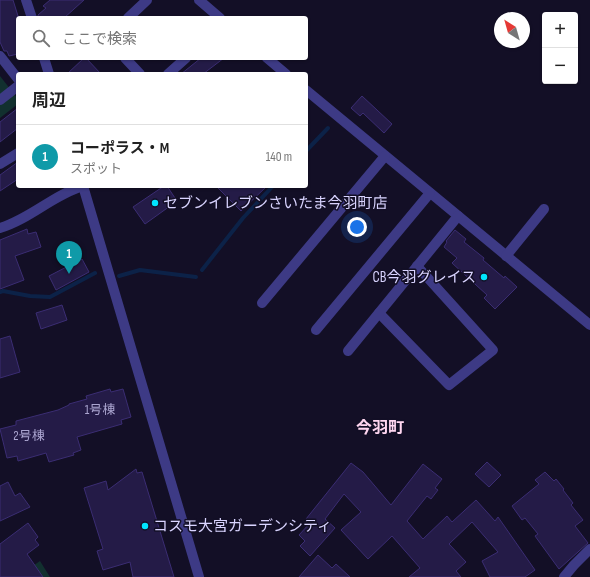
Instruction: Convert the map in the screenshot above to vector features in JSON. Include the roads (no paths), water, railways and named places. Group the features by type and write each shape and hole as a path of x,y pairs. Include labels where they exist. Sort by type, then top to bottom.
{"street":[{"path":"26,0 31,16"},
{"path":"130,16 147,0"},
{"path":"199,0 218,16"},
{"path":"0,56 16,76"},
{"path":"45,60 48,72"},
{"path":"127,60 138,72"},
{"path":"170,72 184,60"},
{"path":"269,60 284,72"},
{"path":"0,100 16,88"},
{"path":"308,92 590,325"},
{"path":"0,164 16,154"},
{"path":"262,303 385,156"},
{"path":"0,228 38,211 76,188"},
{"path":"84,188 199,577"},
{"path":"316,330 430,193"},
{"path":"506,256 544,209"},
{"path":"348,351 458,216"},
{"path":"380,313 448,384 493,350 417,266"},
{"path":"564,577 590,550"}],"waterway":[{"path":"308,149 328,128"},
{"path":"202,270 243,218 271,188"},
{"path":"119,276 140,270 196,277"},
{"path":"0,292 3,291 30,296 50,297 95,273"}],"place":[{"name":"セブンイレブンさいたま今羽町店","path":"155,203"},
{"name":"コーポラス・M","path":"69,274"},
{"name":"CB今羽グレイス","path":"484,277"},
{"name":"コスモ大宮ガーデンシティ","path":"145,526"}],"district":[{"name":"今羽町","path":"380,428"}]}
